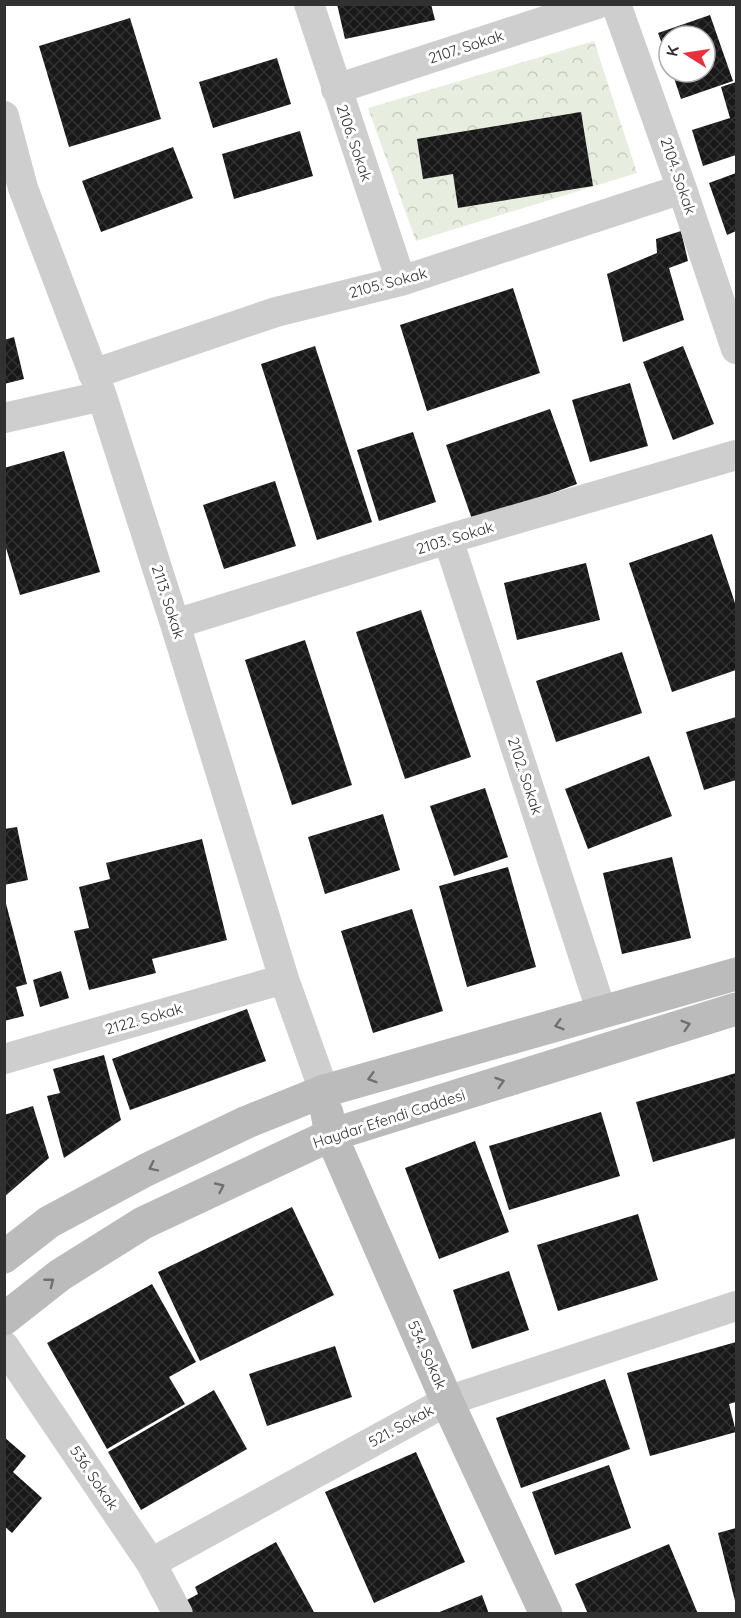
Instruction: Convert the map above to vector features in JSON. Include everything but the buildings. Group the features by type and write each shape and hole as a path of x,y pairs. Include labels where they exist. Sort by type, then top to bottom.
{"main road":[{"path":"4,1257 50,1222 146,1170 247,1122 324,1091 736,974"},
{"name":"Haydar Efendi Caddesi","path":"4,1319 60,1275 143,1223 331,1135 736,1009"},
{"name":"534. Sokak","path":"324,1091 331,1135 447,1401 546,1614"}],"street":[{"name":"2106. Sokak","path":"309,4 401,281"},
{"name":"2107. Sokak","path":"336,89 597,4"},
{"name":"2104. Sokak","path":"616,4 736,349"},
{"name":"2113. Sokak","path":"4,116 14,189 97,385 175,624 284,979 324,1091"},
{"name":"2105. Sokak","path":"4,418 97,385 276,312 401,281 682,189"},
{"name":"2103. Sokak","path":"175,624 448,539 736,455"},
{"name":"2102. Sokak","path":"448,539 602,1013"},
{"name":"2122. Sokak","path":"4,1059 284,979"},
{"name":"521. Sokak","path":"151,1563 447,1401 736,1306"},
{"name":"536. Sokak","path":"4,1346 151,1563 178,1614"}],"green space":[{"path":"594,41 637,173 416,241 368,108"}]}
